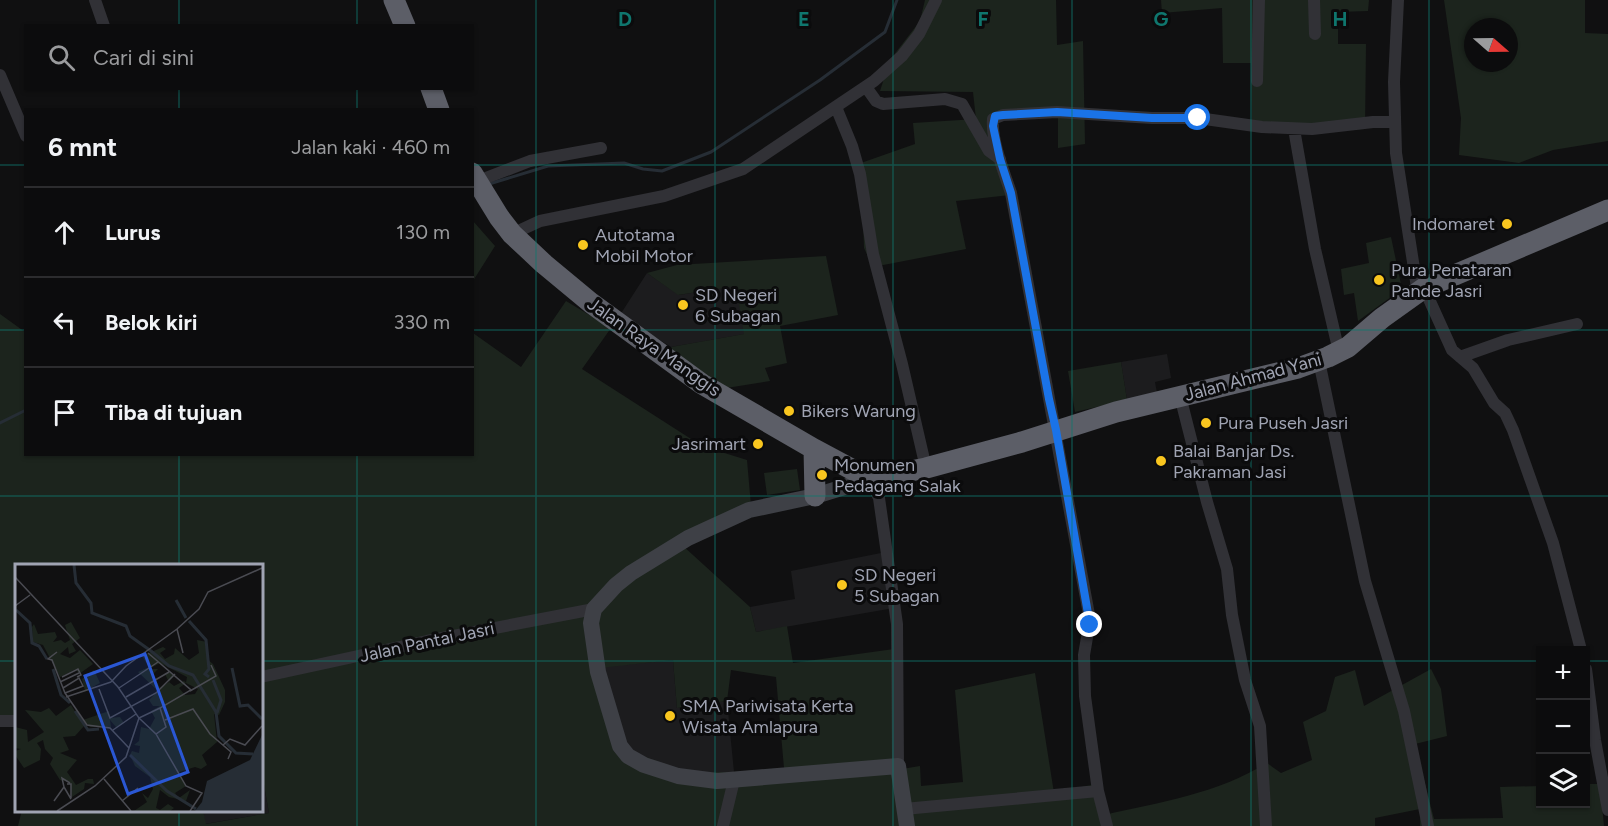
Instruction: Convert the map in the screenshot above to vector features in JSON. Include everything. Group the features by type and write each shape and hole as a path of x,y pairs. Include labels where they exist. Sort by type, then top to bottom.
{"highway":[{"path":"394,0 404,24"},
{"path":"432,90 438,108"},
{"name":"Jalan Raya Manggis","path":"477,180 506,225 544,264 591,303 693,378 870,479"},
{"name":"Jalan Ahmad Yani","path":"870,479 926,468 1180,396 1319,361 1348,347 1395,308 1421,291 1608,210"},
{"path":"814,449 815,496"}],"street":[{"path":"95,0 103,24"},
{"path":"506,225 540,221 664,196 743,169 866,87 902,56 919,34 936,0"},
{"path":"1257,81 1259,0"},
{"path":"1314,0 1315,34"},
{"path":"1398,0 1395,56 1396,153 1421,291 1452,350 1473,368 1494,403 1505,413 1513,430 1553,543 1580,646"},
{"path":"0,75 24,131"},
{"path":"866,87 876,101 883,104 945,99 962,104 989,151 1000,159"},
{"path":"836,107 858,166 873,254 926,468"},
{"path":"1107,826 1098,791 1083,666 1090,620 1011,193 1000,159 993,122 995,116 1057,112 1152,118 1198,118 1294,129 1395,122"},
{"path":"1294,129 1315,249 1339,352"},
{"path":"477,180 530,161 601,148"},
{"path":"1460,357 1508,340 1577,324"},
{"path":"1319,361 1365,581 1404,711 1428,826"},
{"path":"1180,396 1204,493 1227,569 1232,615 1245,680 1260,726 1266,826"},
{"path":"898,766 717,781 678,776 644,765 628,756 620,746 598,672 591,622 594,609 606,594 631,573 688,538 749,510 815,496 870,479 879,498 897,624 898,766 907,826"},
{"name":"Jalan Pantai Jasri","path":"262,677 427,641 594,609"},
{"path":"1590,700 1608,810"},
{"path":"0,722 15,721"},
{"path":"723,826 734,780"},
{"path":"904,809 1098,791"}],"shaded area":[{"path":"925,0 1056,0 1057,45 1083,41 1085,144 1058,148 1058,114 997,119 1010,195 956,201 966,249 873,267 864,248 861,163 915,144 913,123 976,119 973,92 880,91 890,60 920,21"},
{"path":"1161,0 1369,0 1368,11 1338,12 1338,44 1366,44 1365,129 1313,132 1252,127 1251,63 1223,63 1222,8 1162,13"},
{"path":"1444,0 1585,0 1585,33 1608,34 1608,141 1553,150 1519,163 1459,155 1461,118"},
{"path":"474,222 495,246 474,279"},
{"path":"1391,237 1402,289 1358,321 1354,293 1344,295 1341,269 1369,263 1366,243"},
{"path":"826,256 838,315 780,326 787,363 765,368 770,381 714,390 664,361 671,347 744,334 736,286 678,295 647,273 677,265"},
{"name":"SD Negeri 6 Subagan","path":"647,273 679,295 736,285 745,334 671,347 620,315"},
{"path":"566,301 611,328 582,369 702,446 747,460 752,517 682,545 750,607 756,632 787,626 793,663 894,649 896,770 920,766 921,786 963,782 955,690 1035,673 1054,793 1100,783 1104,815 1208,790 1248,774 1267,763 1281,773 1312,760 1303,722 1326,711 1335,677 1355,670 1364,706 1431,669 1441,689 1447,736 1415,744 1434,819 1503,818 1500,787 1536,786 1536,808 1590,808 1590,784 1600,784 1604,826 1420,826 1420,809 1375,818 1375,826 18,826 22,811 203,811 206,824 269,813 262,774 262,564 15,564 15,722 0,723 0,314 24,331 24,456 474,456 474,334 521,367","holes":["673,660 677,708 727,701 731,670 776,677 784,768 734,772 688,772 623,749 600,668"]},
{"path":"1167,354 1171,378 1155,382 1157,393 1127,400 1121,362"},
{"path":"1121,362 1127,400 1075,412 1068,371"},
{"path":"797,469 800,490 767,495 764,473"},
{"name":"SD Negeri 5 Subagan","path":"886,552 894,608 756,632 750,607 795,599 791,571"},
{"name":"SMA Pariwisata Kerta Wisata Amlapura","path":"673,660 677,708 727,701 734,772 688,772 631,758 600,667"},
{"path":"262,774 269,813 205,824 203,811 262,811"}],"waterway":[{"path":"489,184 548,166 624,163 643,169 662,171 711,152 820,80 885,32 897,0"},
{"path":"0,423 24,411"}],"place":[{"name":"Indomaret","path":"1507,224"},
{"name":"Autotama Mobil Motor","path":"583,245"},
{"name":"Pura Penataran Pande Jasri","path":"1379,280"},
{"name":"SD Negeri 6 Subagan","path":"683,305"},
{"name":"Bikers Warung","path":"789,411"},
{"name":"Pura Puseh Jasri","path":"1206,423"},
{"name":"Jasrimart","path":"758,444"},
{"name":"Balai Banjar Ds. Pakraman Jasi","path":"1161,461"},
{"name":"Monumen Pedagang Salak","path":"822,475"},
{"name":"SD Negeri 5 Subagan","path":"842,585"},
{"name":"SMA Pariwisata Kerta Wisata Amlapura","path":"670,716"}],"route":[{"path":"1090,625 1011,193 1000,159 993,119 995,116 1003,115 1057,112 1152,118 1198,118"}]}
